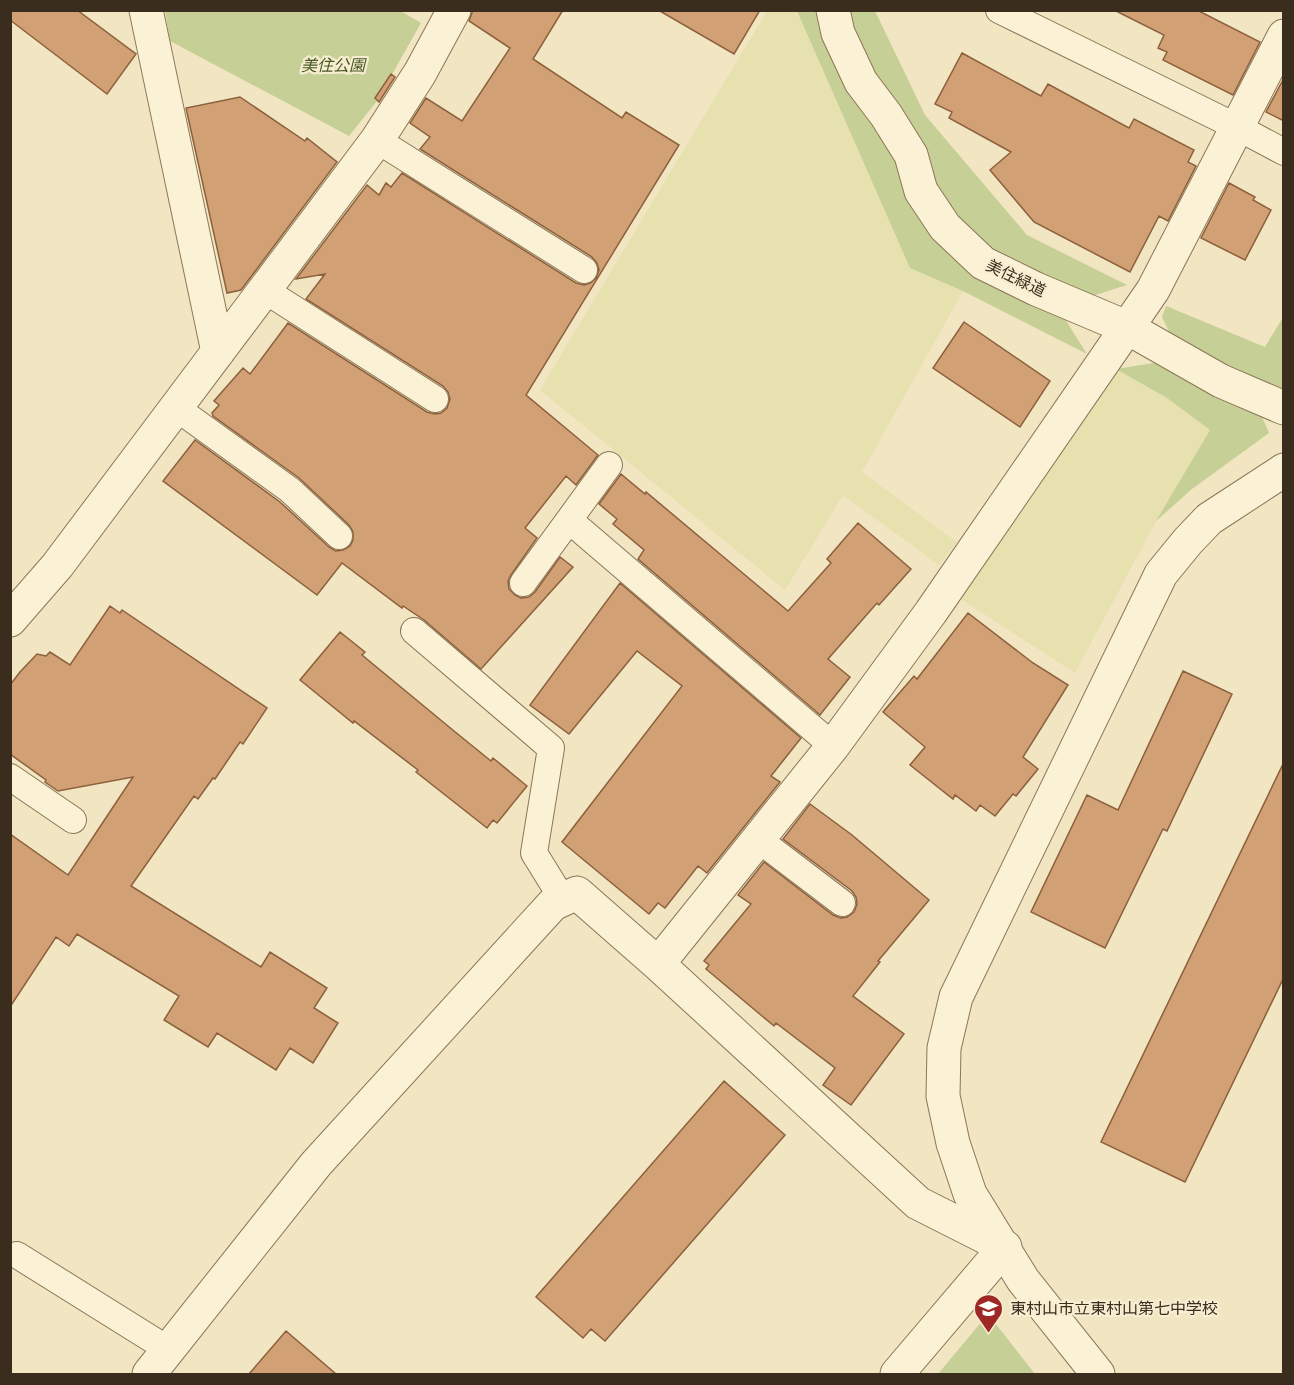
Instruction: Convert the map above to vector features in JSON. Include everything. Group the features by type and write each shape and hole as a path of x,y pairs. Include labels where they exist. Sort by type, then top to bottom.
{"street":[{"path":"146,10 218,352"},
{"path":"10,620 57,566 266,291 377,140 420,73 454,10"},
{"name":"美住緑道","path":"833,10 838,33 861,82 886,115 910,155 921,191 945,227 983,263 1036,289 1126,327 1221,381 1284,408"},
{"path":"658,964 833,746 931,612 1153,290 1284,36"},
{"path":"1098,1374 1023,1280 1005,1247 970,1194 953,1143 943,1096 944,1048 956,997 1161,574 1209,519 1284,470"},
{"path":"159,1362 316,1164 553,904 577,893 658,964 918,1203 1005,1247"},
{"path":"897,1374 1005,1247"}],"lane":[{"path":"999,10 1284,152"},
{"path":"377,140 584,270"},
{"path":"266,291 435,399"},
{"path":"175,408 290,490 339,536"},
{"path":"523,583 609,465"},
{"path":"569,520 833,746"},
{"path":"414,631 551,748 534,853 563,900"},
{"path":"10,777 73,820"},
{"path":"758,839 842,903"},
{"path":"17,1255 159,1362"}],"shaded area":[{"path":"767,11 797,11 910,268 963,291 862,472 957,542 939,565 843,495 785,590 540,390"},
{"path":"1116,369 1167,398 1210,430 1156,521 1075,673 961,599 1102,382"}],"green space":[{"name":"美住公園","path":"399,10 421,23 377,101 349,136 170,41 165,11"},
{"path":"797,11 822,11 912,192 1060,311 1087,354 963,291 910,268"},
{"path":"840,11 875,11 925,115 1027,235 1127,285 1083,299 975,240 950,211 867,72"},
{"path":"1166,306 1265,347 1283,317 1283,388 1272,392 1173,340 1162,317"},
{"path":"1160,362 1197,382 1221,399 1260,412 1269,433 1192,489 1156,521 1210,430 1167,398 1116,369"},
{"path":"988,1314 1035,1374 938,1374"}],"building":[{"path":"10,10 77,10 136,54 107,94 10,20"},
{"path":"473,10 563,10 533,59 622,118 626,112 679,145 526,395 598,455 576,485 566,476 525,528 537,538 511,575 508,581 509,589 521,598 529,597 560,557 573,567 481,669 424,620 403,606 402,608 342,563 317,595 163,481 195,440 280,502 329,547 336,551 350,546 353,532 349,525 299,478 213,416 212,413 219,405 214,401 243,368 250,374 288,323 427,412 441,413 447,408 450,399 443,386 306,299 325,274 296,279 367,185 379,195 386,183 391,187 402,173 576,283 584,285 596,278 599,270 592,257 420,149 430,137 410,123 426,98 462,121 510,48 469,21"},
{"path":"658,10 760,10 734,54"},
{"path":"1114,10 1197,10 1260,42 1233,95 1163,60 1167,52 1158,48 1164,35"},
{"path":"962,53 1041,96 1048,84 1129,128 1134,119 1194,150 1188,162 1196,166 1168,221 1159,216 1130,272 1034,222 990,170 1011,152 949,118 952,112 935,104"},
{"path":"391,74 395,77 379,102 375,98"},
{"path":"1284,78 1284,121 1266,112"},
{"path":"240,97 305,141 307,138 337,162 241,290 227,293 186,108"},
{"path":"1229,183 1255,197 1253,200 1271,210 1245,260 1201,238"},
{"path":"964,322 1050,381 1020,427 933,368"},
{"path":"621,474 645,494 646,492 788,611 831,563 827,559 858,523 911,569 879,605 877,603 828,659 850,677 820,715 638,559 644,550 613,524 617,519 599,504"},
{"path":"620,583 801,738 771,776 780,782 707,873 698,866 665,908 658,903 649,914 562,842 682,686 637,651 569,734 530,705"},
{"path":"110,606 120,613 122,610 267,708 243,744 240,742 215,779 213,778 198,799 194,796 131,886 261,967 270,952 327,988 314,1008 338,1023 313,1063 290,1048 276,1070 217,1033 208,1047 164,1020 179,996 77,934 69,946 56,937 10,1007 10,834 68,875 133,777 58,791 45,782 46,780 10,754 10,685 37,654 46,656 50,652 70,665"},
{"path":"968,613 1033,663 1068,685 1023,757 1038,769 1016,796 1013,794 995,816 980,805 976,811 955,795 953,799 910,765 925,747 883,712 914,676 917,679"},
{"path":"340,632 365,652 362,655 454,731 491,761 493,758 527,786 497,823 493,820 487,828 416,772 418,770 354,721 353,723 300,680"},
{"path":"1183,671 1232,694 1167,831 1163,829 1105,948 1031,912 1087,795 1118,810"},
{"path":"1284,762 1284,977 1185,1182 1101,1142"},
{"path":"810,804 852,835 929,900 878,961 880,962 853,996 904,1034 851,1105 823,1085 835,1068 776,1023 774,1026 706,969 709,965 704,961 751,904 738,895 764,862 833,915 841,918 854,912 857,904 852,891 783,839"},
{"path":"724,1081 785,1135 605,1341 591,1329 583,1338 536,1297"},
{"path":"286,1331 336,1374 249,1374"}],"place":[{"name":"東村山市立東村山第七中学校","path":"989,1334"}]}
